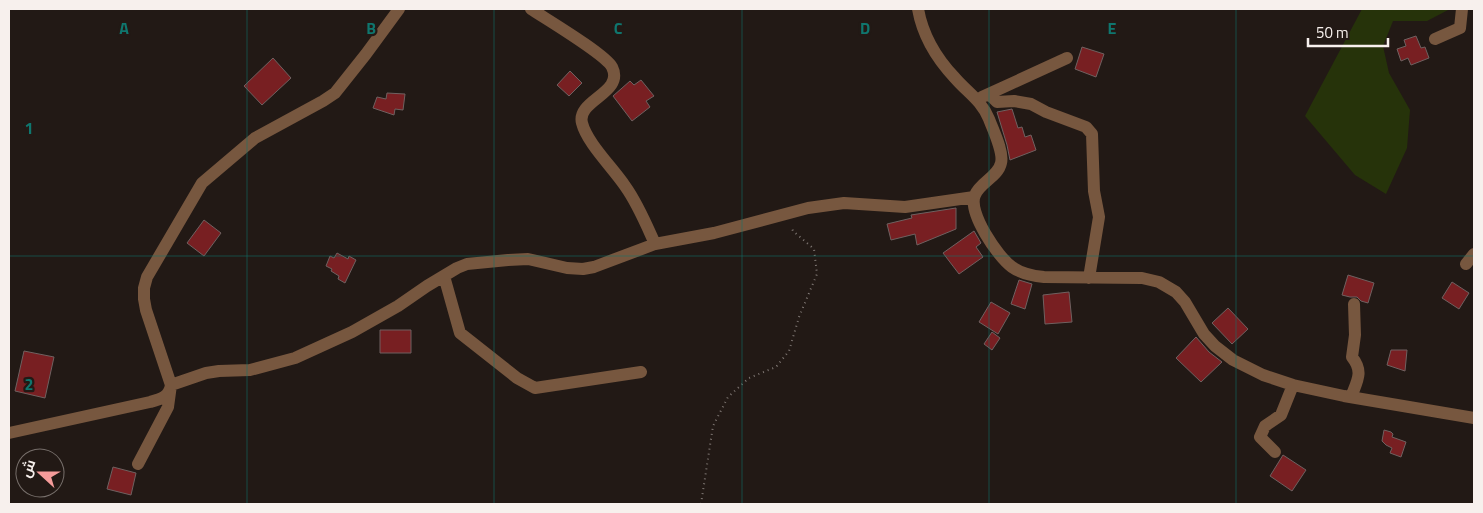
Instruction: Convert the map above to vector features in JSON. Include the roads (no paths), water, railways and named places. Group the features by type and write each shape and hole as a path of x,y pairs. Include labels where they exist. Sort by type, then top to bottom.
{"street":[{"path":"138,464 168,407 171,385 146,310 144,288 147,278 177,228 195,193 202,183 254,138 324,101 335,92 366,54 398,9"},
{"path":"531,9 610,64 614,72 610,85 585,109 581,121 598,151 633,198 655,244"},
{"path":"918,9 927,41 956,80 997,102 1014,101 1031,104 1046,112 1086,127 1092,134 1093,183 1099,217 1089,278"},
{"path":"1434,39 1460,28 1462,9"},
{"path":"983,96 1067,58"},
{"path":"983,96 1001,151 1002,160 997,172 983,184 974,197 973,206 978,220 997,252 1012,267 1031,276 1142,278 1167,285 1185,302 1204,334 1224,354 1263,375 1293,385 1351,398 1474,418"},
{"path":"171,385 219,371 250,370 295,358 352,332 398,306 457,268 468,264 528,260 582,269 594,267 655,244 696,237 808,208 844,203 905,208 974,197"},
{"path":"1466,264 1474,254"},
{"path":"444,276 460,333 517,378 535,388 641,372"},
{"path":"1351,398 1359,376 1359,366 1352,357 1355,335 1354,304"},
{"path":"9,433 150,402 165,396 169,392 171,385"},
{"path":"1275,452 1260,437 1265,426 1280,415 1293,385"}]}
